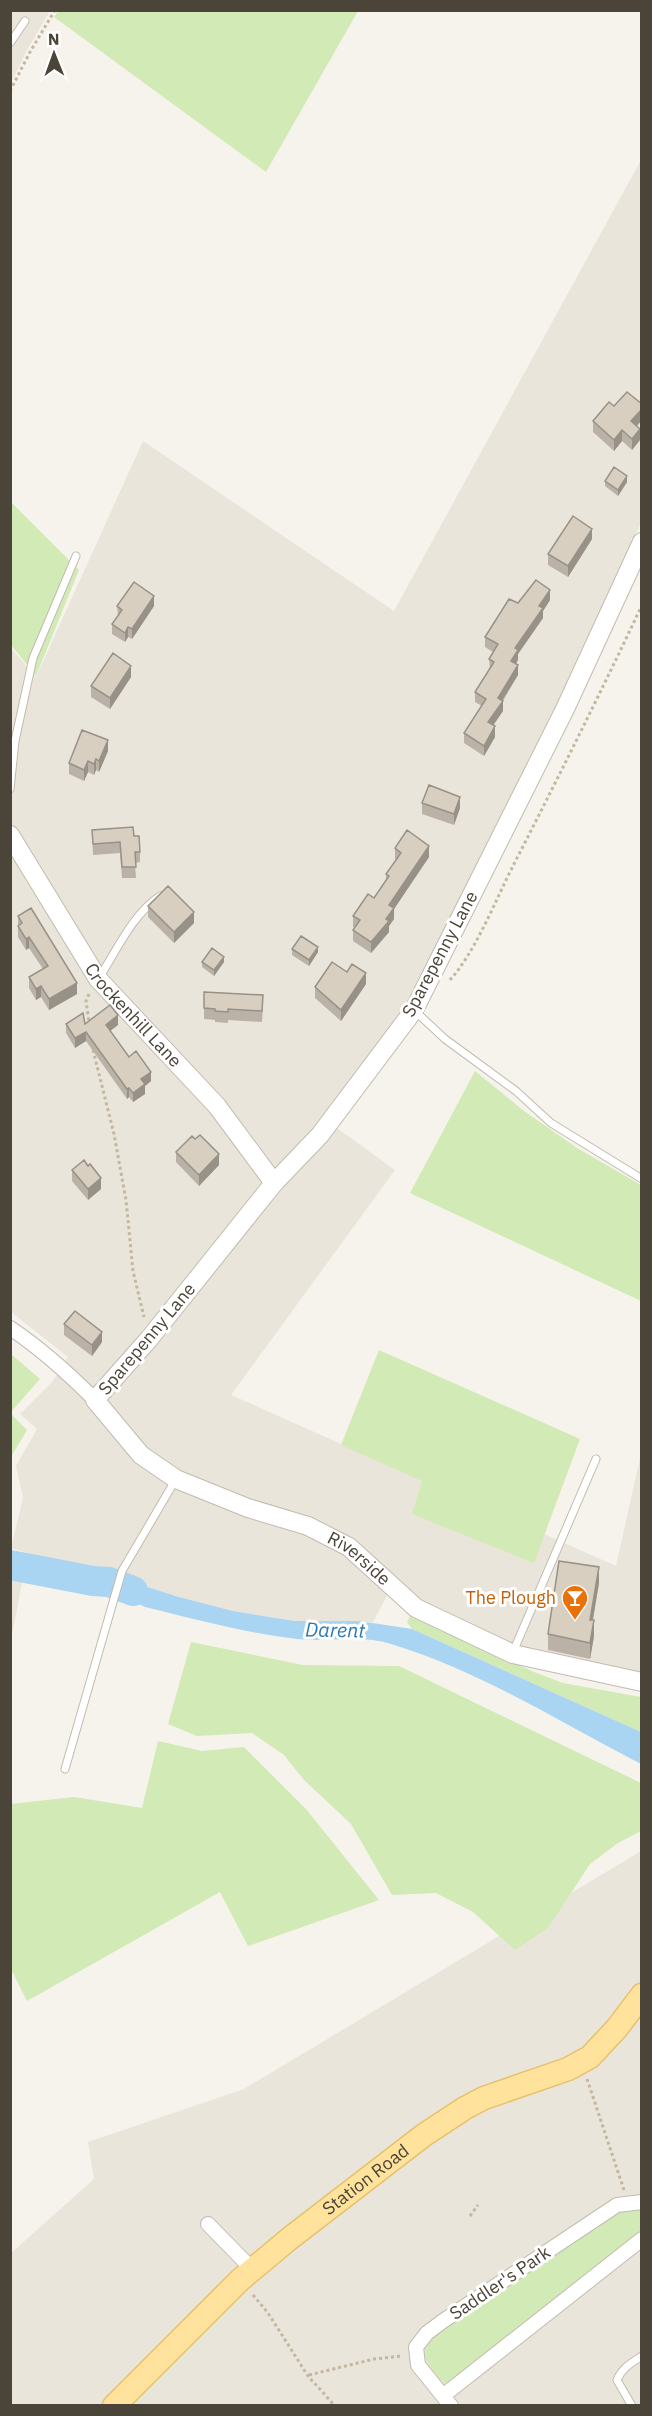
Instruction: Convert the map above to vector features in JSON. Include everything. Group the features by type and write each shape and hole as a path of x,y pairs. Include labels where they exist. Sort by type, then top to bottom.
{"main road":[{"name":"Station Road","path":"114,2406 246,2274 424,2135 484,2098 551,2076 582,2062 617,2028 642,1995"}],"street":[{"name":"Sparepenny Lane","path":"95,1400 149,1339 274,1184 320,1135 414,1010 565,709 642,542"},
{"name":"Crockenhill Lane","path":"10,835 99,980 217,1106 274,1184"},
{"path":"10,1328 30,1341 66,1371 95,1400"},
{"name":"Riverside","path":"95,1400 141,1455 176,1479 248,1508 308,1526 349,1547 416,1608 513,1654 642,1682"},
{"name":"Saddler's Park","path":"635,2203 617,2205 427,2333 416,2347 418,2365 448,2401 642,2239"},
{"path":"208,2224 246,2274"}],"lane":[{"path":"10,43 25,21"},
{"path":"10,789 15,741 33,658 76,556"},
{"path":"99,980 138,915 148,904 164,893"},
{"path":"414,1010 445,1039 516,1091 550,1123 642,1179"},
{"path":"513,1654 596,1459"},
{"path":"65,1769 122,1570 176,1479"},
{"path":"632,2406 617,2380 627,2365 642,2356"}],"path":[{"path":"10,91 55,10"},
{"path":"447,984 459,970 481,929 642,605"},
{"path":"89,1024 86,1001 99,980"},
{"path":"92,1046 114,1134 126,1200 133,1271 149,1339"},
{"path":"582,2062 635,2203"},
{"path":"470,2216 478,2205"},
{"path":"246,2274 309,2376 335,2406"},
{"path":"309,2376 374,2360 405,2356"}],"shaded area":[{"path":"11,11 50,11 11,83"},
{"path":"641,160 641,522 571,684 411,1009 330,1123 395,1170 231,1395 616,1566 641,1453 641,1677 526,1655 425,1605 395,1580 373,1622 294,1621 233,1611 135,1583 125,1576 95,1573 11,1548 23,1498 16,1466 37,1429 20,1414 53,1381 68,1357 11,1312 10,647 36,677 143,441 394,611"},
{"path":"10,1574 23,1578 11,1640"},
{"path":"641,1851 641,2405 11,2405 10,2254 94,2179 88,2142 244,2089"}],"green space":[{"path":"58,11 358,11 266,172 54,17"},
{"path":"10,501 79,570 36,676 11,645"},
{"path":"475,1071 524,1111 577,1148 641,1185 641,1301 410,1193"},
{"path":"379,1350 580,1439 534,1563 412,1514 422,1481 341,1445"},
{"path":"11,1354 40,1379 11,1412"},
{"path":"11,1414 27,1430 11,1457"},
{"path":"412,1613 534,1672 563,1683 641,1697 641,1732 412,1629 407,1622"},
{"path":"191,1642 303,1665 399,1666 641,1783 641,1831 618,1843 590,1864 548,1928 515,1950 473,1912 436,1893 392,1895 351,1824 304,1780 284,1755 252,1733 197,1736 168,1724"},
{"path":"158,1741 202,1751 244,1747 306,1809 379,1900 248,1946 220,1892 27,2001 11,1969 11,1804 74,1797 142,1808"},
{"path":"641,2208 641,2231 453,2380 444,2383 436,2374 427,2361 426,2349 429,2342 443,2327 624,2209"}],"water":[{"path":"95,1573 125,1576 135,1583 233,1611 294,1621 359,1621 412,1629 641,1732 641,1764 519,1698 424,1655 379,1641 309,1640 258,1633 145,1607 123,1593 90,1588"}],"building":[{"path":"627,392 642,404 642,409 631,421 640,429 632,439 622,430 614,440 593,421 609,402 614,406"},
{"path":"614,467 627,476 618,490 605,481"},
{"path":"573,516 592,529 568,566 548,554"},
{"path":"536,580 550,590 539,606 543,608 515,648 518,650 511,661 518,665 498,698 503,701 488,722 495,726 484,746 464,733 486,699 475,692 494,662 489,659 498,644 485,637 509,599 518,603"},
{"path":"134,582 154,596 132,629 128,627 125,633 112,624 122,610 117,606"},
{"path":"113,653 131,666 110,698 91,686"},
{"path":"82,730 108,740 99,761 96,759 94,764 88,761 84,770 69,763"},
{"path":"429,785 460,797 454,814 422,803"},
{"path":"133,827 134,836 139,836 140,852 135,852 136,867 122,867 120,842 93,844 92,830"},
{"path":"407,830 429,846 389,905 394,908 386,919 389,921 371,942 353,930 360,920 353,916 368,894 374,898 389,876 386,874 401,853 395,848"},
{"path":"168,886 194,912 174,932 148,906"},
{"path":"31,908 77,983 49,999 41,986 36,989 29,977 48,966 29,937 26,939 18,926 22,923 18,916"},
{"path":"301,936 318,947 309,960 292,949"},
{"path":"212,948 224,957 214,970 202,962"},
{"path":"332,962 347,972 352,964 366,973 341,1010 315,987"},
{"path":"204,992 263,995 262,1011 228,1009 228,1012 204,1008"},
{"path":"110,1005 118,1015 106,1025 129,1057 136,1051 151,1072 141,1079 145,1084 133,1093 129,1088 127,1089 86,1032 75,1038 66,1024 83,1013 85,1024"},
{"path":"200,1135 219,1154 199,1175 176,1152 192,1136 195,1139"},
{"path":"84,1160 101,1178 88,1189 72,1170"},
{"path":"75,1311 102,1332 92,1345 64,1324"},
{"name":"The Plough","path":"559,1561 599,1567 590,1620 594,1620 590,1643 548,1634"}],"waterway":[{"name":"Darent","path":"10,1565 109,1582 133,1591"}],"place":[{"name":"The Plough","path":"575,1621"}]}
